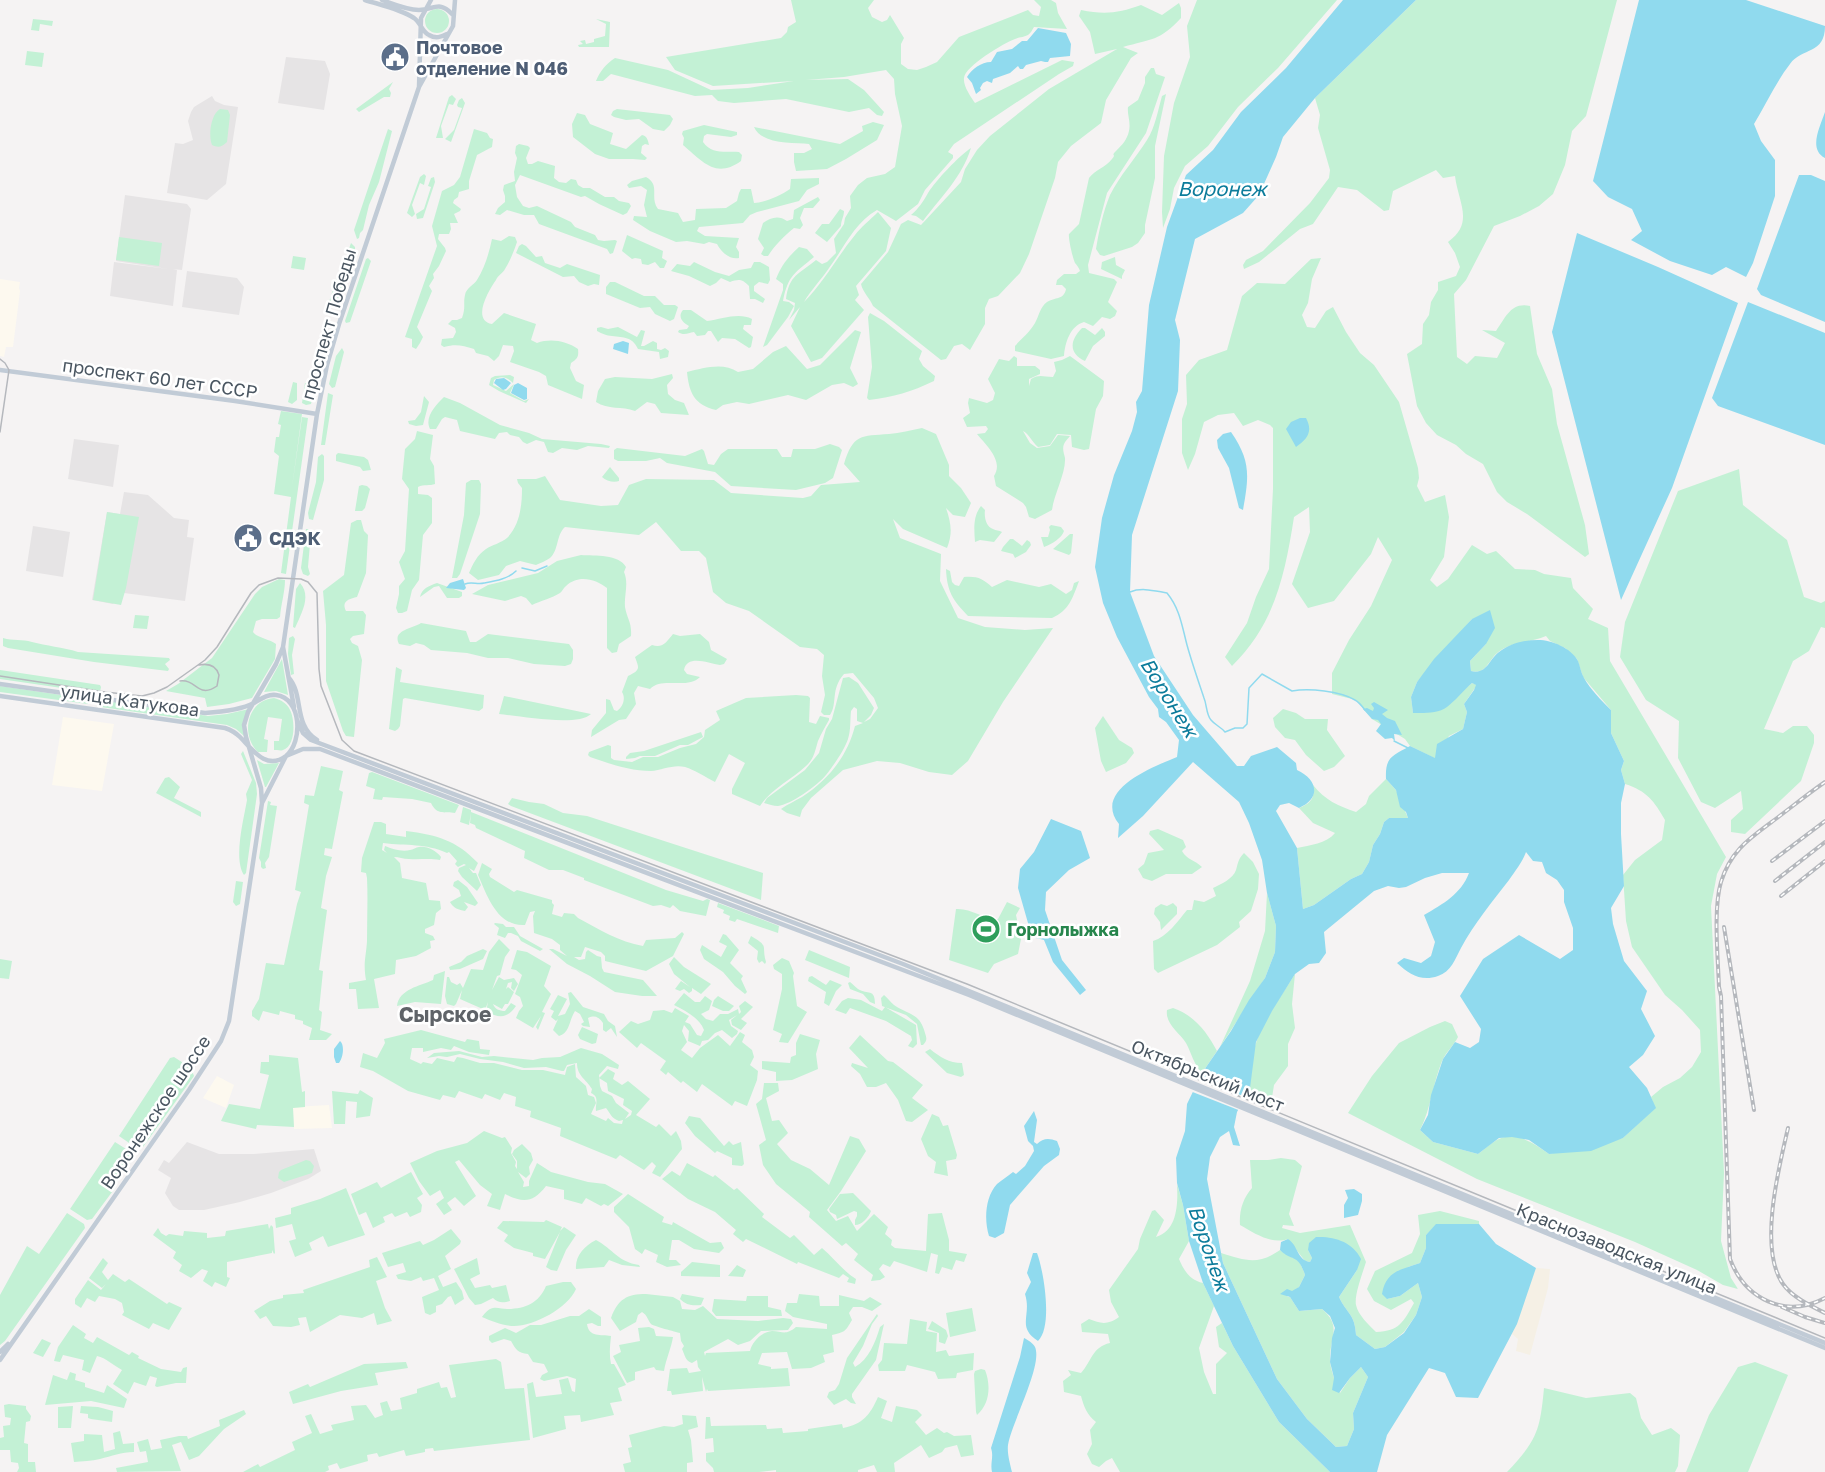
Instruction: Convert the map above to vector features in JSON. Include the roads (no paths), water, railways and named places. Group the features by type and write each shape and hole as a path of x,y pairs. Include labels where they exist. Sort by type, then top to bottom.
{"main road":[{"path":"365,0 406,14 420,23 424,32 431,36 442,37 447,34"},
{"path":"382,0 409,9 425,9 434,4 441,5 453,16"},
{"path":"418,87 420,18 431,0"},
{"path":"418,87 453,26 455,0"},
{"name":"проспект Победы","path":"283,647 317,414 327,365 418,87"},
{"name":"проспект 60 лет СССР","path":"0,370 317,414"},
{"path":"283,647 294,711 301,730 308,738 903,964 1005,1008"},
{"path":"262,803 261,788 248,747 244,725 248,712 276,664 283,647"},
{"path":"289,678 308,732 335,749"},
{"name":"улица Катукова","path":"0,684 205,713 220,712 254,703"},
{"path":"254,703 261,698 276,695 287,700 294,711"},
{"name":"улица Катукова","path":"0,696 225,728 236,733 248,747"},
{"path":"88,708 93,703 92,696"},
{"path":"262,803 296,740 297,720"},
{"path":"248,747 267,760 276,760 303,749 320,749 1005,1008"},
{"name":"Воронежское шоссе","path":"0,1360 221,1041 229,1021 233,1001 262,803"},
{"name":"Октябрьский мост","path":"1005,1008 1399,1170"},
{"name":"Краснозаводская улица","path":"1399,1170 1805,1337 1825,1343"},
{"name":"Краснозаводская улица","path":"1805,1337 1825,1348"},
{"name":"Воронежское шоссе","path":"0,1352 15,1338"}],"water":[{"name":"Воронеж","path":"1343,0 1416,0 1315,98 1283,137 1259,195 1243,213 1195,239 1175,320 1180,340 1178,391 1132,535 1130,592 1154,656 1193,715 1237,766 1244,766 1251,756 1277,747 1296,763 1297,770 1309,778 1312,783 1314,794 1306,804 1299,808 1289,803 1280,805 1276,811 1297,848 1303,909 1314,905 1362,874 1384,822 1389,818 1408,818 1406,812 1400,807 1396,790 1386,779 1387,766 1391,758 1410,746 1435,758 1437,744 1463,729 1467,712 1464,704 1476,685 1472,683 1447,707 1435,712 1413,713 1411,697 1417,682 1434,659 1472,619 1490,610 1495,628 1486,644 1470,661 1471,671 1481,671 1499,652 1523,641 1549,641 1571,652 1578,661 1587,682 1611,710 1611,733 1624,761 1621,770 1625,784 1621,803 1621,834 1624,886 1611,908 1613,924 1624,961 1647,991 1641,1009 1655,1036 1643,1055 1629,1067 1647,1088 1656,1108 1623,1138 1591,1151 1549,1154 1529,1140 1512,1137 1499,1138 1478,1154 1433,1142 1420,1130 1428,1115 1431,1095 1443,1059 1455,1042 1470,1048 1479,1042 1481,1029 1460,996 1483,959 1519,935 1560,959 1573,950 1573,928 1564,902 1564,890 1557,880 1546,873 1542,862 1533,861 1526,852 1516,870 1472,930 1452,965 1442,974 1432,978 1421,977 1411,974 1397,963 1404,958 1421,963 1431,956 1435,942 1424,915 1456,893 1469,873 1442,873 1406,887 1388,886 1374,891 1324,932 1326,953 1319,963 1309,964 1295,974 1256,1042 1250,1088 1237,1112 1234,1127 1240,1146 1233,1145 1229,1131 1220,1137 1210,1157 1207,1179 1223,1263 1277,1379 1307,1419 1336,1447 1347,1446 1354,1429 1353,1413 1368,1377 1361,1367 1339,1393 1332,1390 1334,1378 1330,1362 1335,1328 1330,1316 1322,1309 1299,1311 1290,1297 1280,1294 1287,1289 1292,1291 1299,1287 1305,1275 1297,1261 1280,1250 1281,1242 1288,1239 1302,1258 1310,1262 1312,1258 1308,1250 1309,1243 1316,1237 1342,1241 1358,1253 1361,1259 1357,1270 1339,1297 1352,1318 1356,1335 1375,1349 1385,1347 1404,1333 1416,1315 1422,1297 1418,1283 1400,1296 1387,1299 1382,1294 1387,1280 1395,1272 1420,1263 1426,1248 1426,1235 1436,1224 1479,1224 1496,1244 1536,1268 1517,1324 1478,1398 1456,1397 1445,1373 1429,1368 1387,1435 1377,1472 1330,1472 1279,1422 1233,1346 1203,1283 1189,1241 1177,1183 1176,1158 1185,1131 1187,1104 1202,1073 1265,978 1275,952 1276,926 1267,893 1262,860 1239,802 1193,762 1143,816 1118,838 1119,824 1113,812 1113,801 1119,790 1141,774 1177,757 1179,740 1166,722 1159,717 1158,709 1149,697 1117,637 1103,603 1095,567 1102,518 1114,475 1132,431 1137,412 1136,402 1142,391 1149,305 1167,227 1186,175 1213,150 1241,112 1286,68"},
{"path":"1639,0 1746,0 1825,26 1821,42 1790,64 1754,124 1761,141 1775,160 1775,196 1753,263 1746,277 1726,267 1712,275 1670,261 1631,240 1642,231 1632,209 1608,197 1593,181"},
{"path":"1038,28 1066,33 1071,44 1070,56 1050,58 1048,62 1041,61 1026,65 1023,69 1018,66 1010,73 993,79 992,83 987,81 983,83 981,90 976,94 967,77 971,71 991,62 997,52 1012,49 1022,41 1027,41"},
{"path":"1825,112 1825,158 1817,149 1816,143"},
{"path":"1799,175 1811,175 1825,181 1825,322 1761,295 1757,289"},
{"path":"1577,233 1738,303 1672,488 1621,600 1552,332"},
{"path":"1748,302 1825,333 1825,445 1718,406 1712,398"},
{"path":"623,341 629,343 628,354 613,349 614,344"},
{"path":"504,378 511,383 503,390 494,383 496,379"},
{"path":"518,383 527,388 527,399 524,400 511,393 514,385"},
{"path":"1306,418 1309,431 1304,441 1296,447 1286,429 1291,422"},
{"path":"1231,432 1238,442 1247,469 1243,510 1239,508 1229,468 1218,448 1217,440 1223,434"},
{"path":"463,579 466,588 464,590 446,588 450,583"},
{"path":"1374,702 1388,710 1382,714 1395,721 1402,735 1394,734 1395,741 1392,738 1385,739 1376,731 1381,724 1378,720 1372,719 1363,709 1373,711 1371,704"},
{"path":"1051,819 1081,831 1090,858 1069,870 1046,892 1045,910 1062,960 1086,990 1080,995 1053,962 1044,940 1032,937 1018,888 1020,869 1034,852"},
{"path":"340,1041 343,1045 342,1055 339,1063 336,1063 334,1049"},
{"path":"1034,1111 1037,1120 1034,1142 1037,1144 1046,1139 1057,1141 1060,1149 1059,1155 1044,1166 1010,1205 1004,1233 995,1238 989,1236 986,1216 993,1189 1013,1172 1016,1174 1025,1166 1034,1151 1028,1141 1024,1126"},
{"path":"1354,1189 1362,1194 1358,1215 1344,1218 1344,1205 1348,1198 1345,1190"},
{"path":"1033,1253 1037,1253 1040,1262 1046,1299 1045,1324 1043,1334 1038,1341 1031,1336 1026,1326 1025,1294 1031,1282 1027,1273"},
{"path":"1024,1338 1035,1347 1035,1367 1008,1445 1012,1472 992,1472 991,1448"}],"waterway":[{"path":"522,568 535,571 547,566"},
{"path":"465,584 497,580 516,571"},
{"path":"1130,592 1153,590 1167,593 1180,618 1208,715 1225,732 1243,728 1247,724 1249,688 1262,674 1292,691 1324,691 1341,694 1358,702 1365,710"},
{"path":"1394,741 1408,748"}],"tram line":[{"path":"0,359 9,370 0,432"},
{"path":"0,676 105,692 142,696 154,693 167,687 205,660 217,647 251,593 259,585 278,578 301,579 308,582 317,593 321,686 342,740 354,751 967,984 1825,1338"},
{"path":"180,681 186,681 201,690 217,686 219,675 216,669 209,665 199,665"}],"railway":[{"path":"1825,782 1759,831 1737,852 1730,861 1721,882 1717,919 1730,1259 1746,1285 1768,1301 1795,1306 1810,1304 1825,1298"},
{"path":"1772,861 1825,821"},
{"path":"1775,881 1825,842"},
{"path":"1781,896 1825,861"},
{"path":"1724,927 1754,1110"},
{"path":"1788,1128 1776,1185 1771,1230 1772,1250 1776,1269 1783,1284 1802,1301 1825,1313"},
{"path":"1782,1307 1825,1323"}],"place":[{"name":"Почтовое отделение N 046","path":"395,57"},
{"name":"СДЭК","path":"248,538"},
{"name":"Горнолыжка","path":"986,929"}],"district":[{"name":"Сырское","path":"445,1014"}]}
